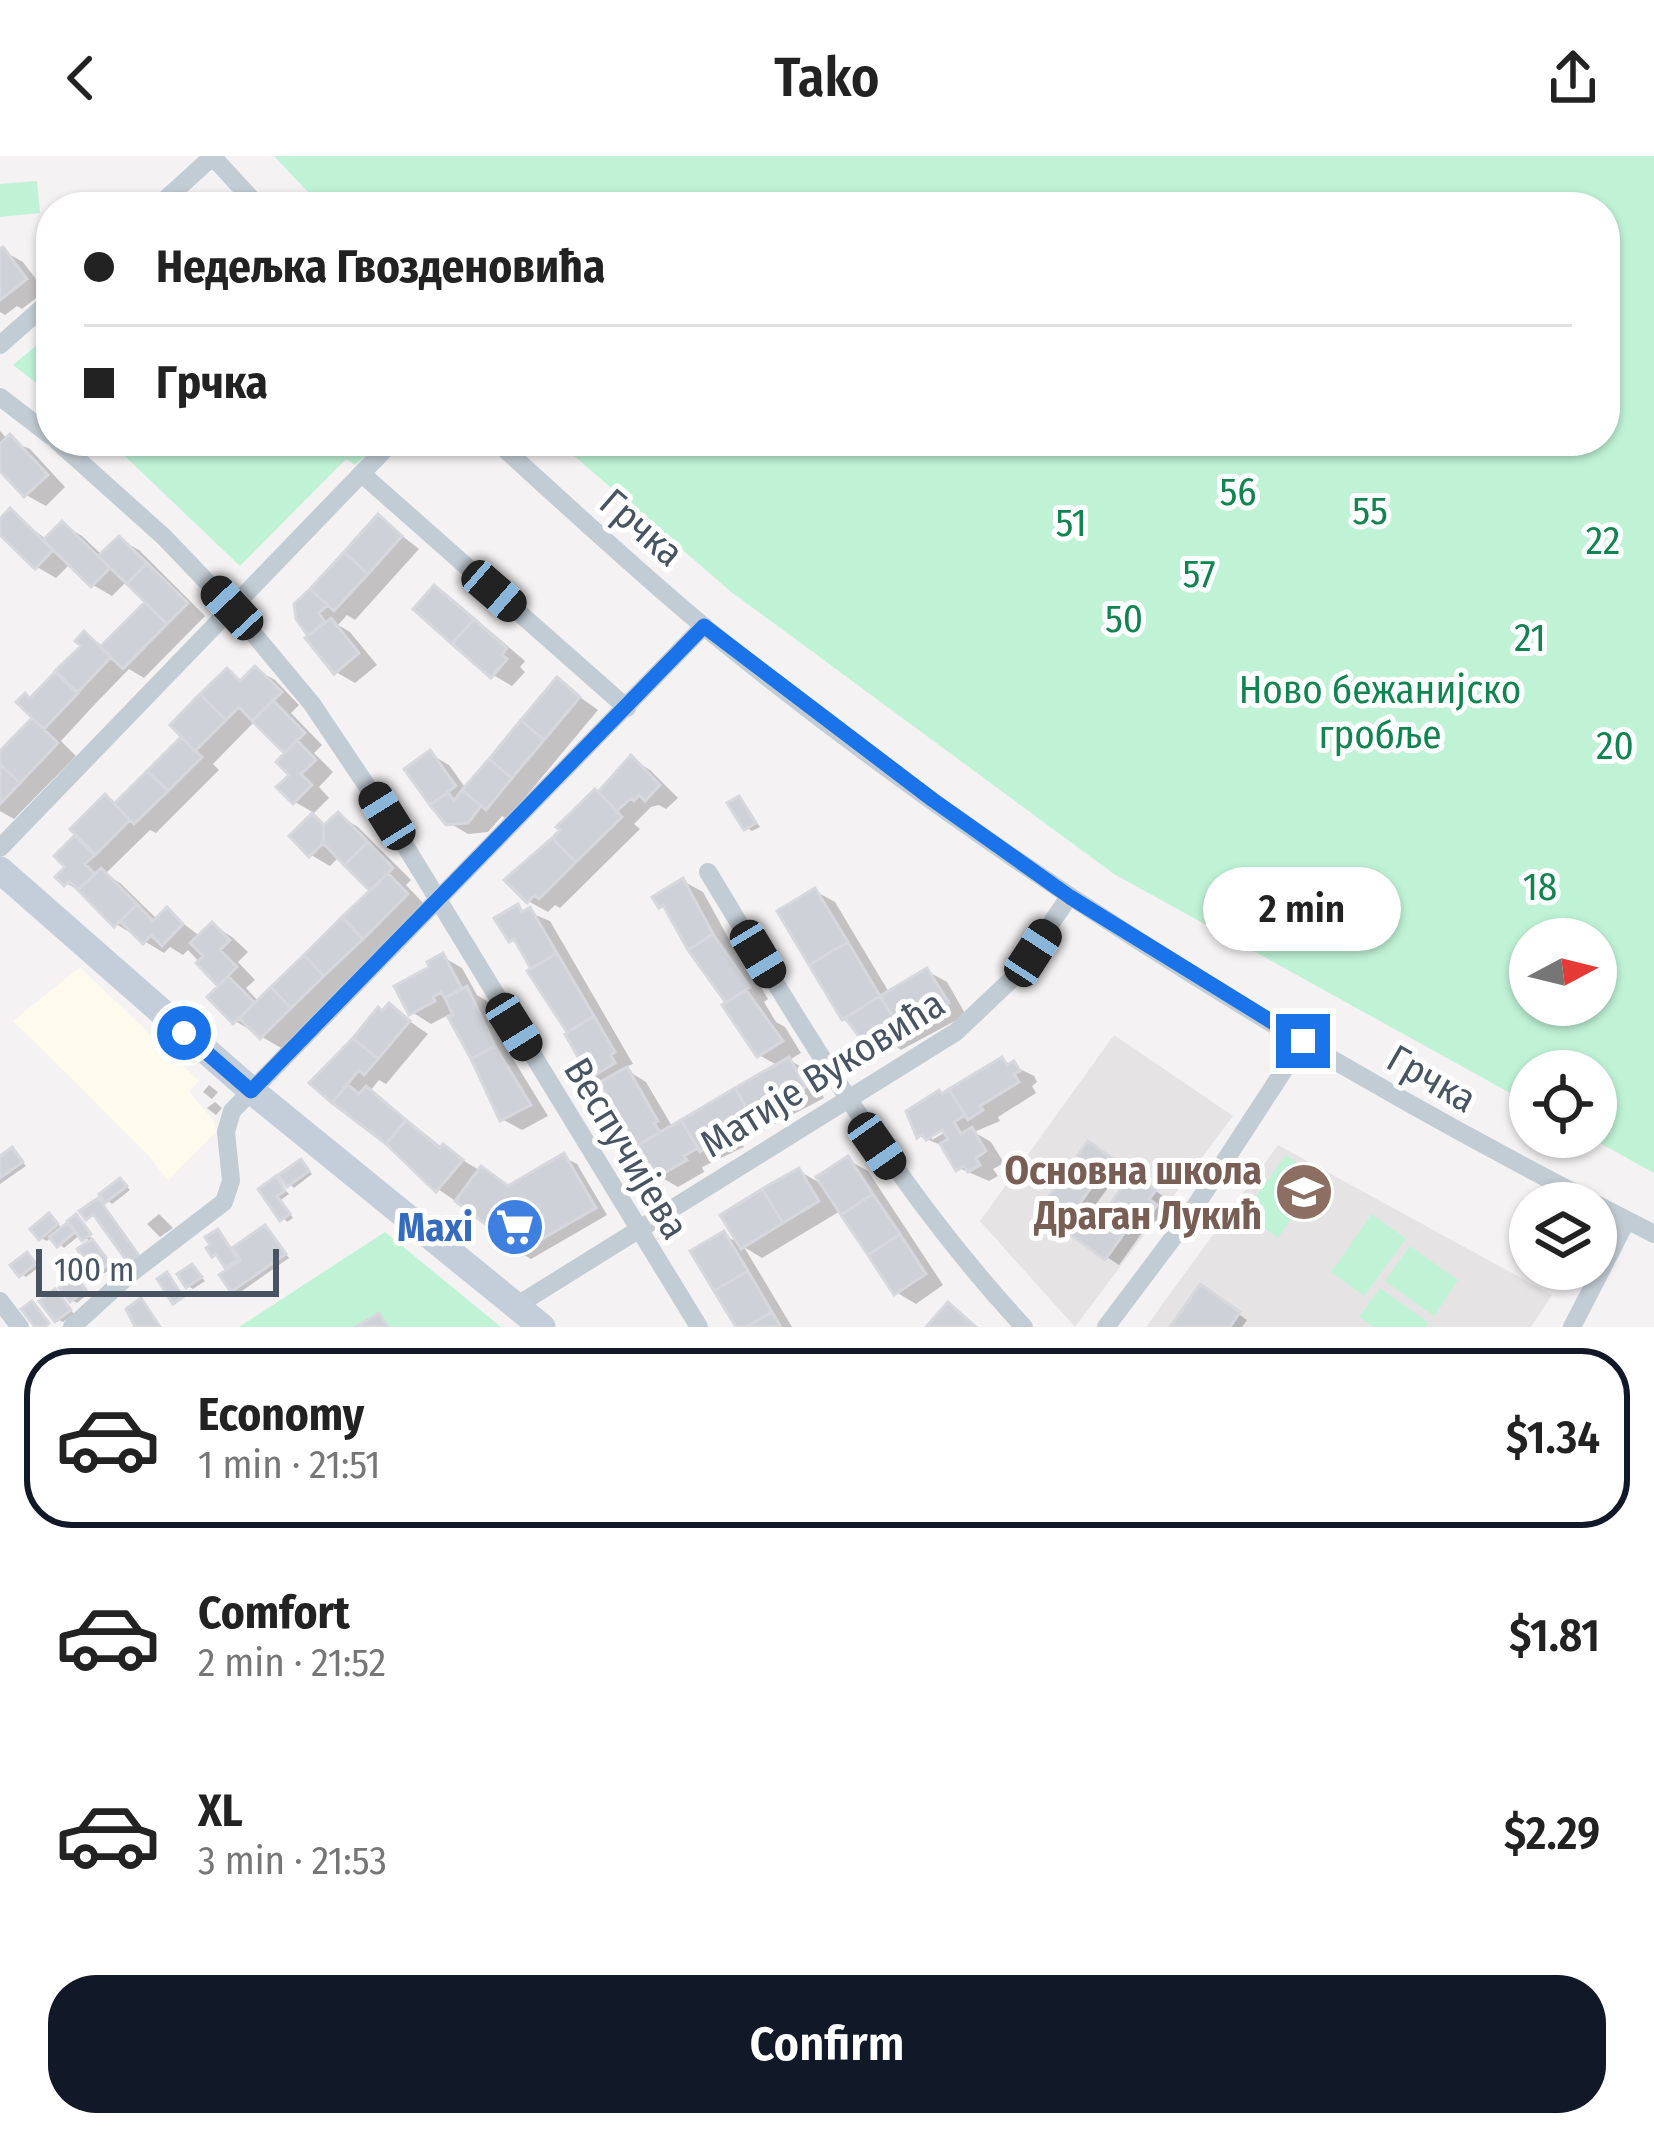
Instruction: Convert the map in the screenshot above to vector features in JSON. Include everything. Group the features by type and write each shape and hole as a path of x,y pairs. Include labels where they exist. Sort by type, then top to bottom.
{"main road":[{"path":"0,870 251,1091 542,1327"}],"street":[{"path":"173,192 212,156 245,192"},
{"path":"0,345 36,313"},
{"name":"Веспучијева","path":"0,398 36,425"},
{"name":"Веспучијева","path":"75,456 136,508 232,608 332,730 699,1327"},
{"path":"0,848 379,456"},
{"name":"Грчка","path":"513,456 704,626 1070,897 1418,1111 1553,1182"},
{"path":"362,474 627,708"},
{"path":"72,1327 130,1274 224,1202 231,1181 229,1116 704,626"},
{"path":"708,872 846,1100 938,1229 1024,1327"},
{"name":"Матије Вуковића","path":"516,1306 965,1024 1015,976 1070,897"},
{"path":"1106,1327 1185,1222 1303,1041"},
{"name":"Грчка","path":"1617,1215 1654,1234"},
{"path":"1572,1327 1627,1220"},
{"path":"0,1301 20,1327"}],"shaded area":[{"path":"80,967 199,1081 189,1091 214,1121 216,1132 168,1181 148,1155 13,1021"},
{"path":"1114,1035 1233,1116 1075,1327 980,1221"},
{"name":"Основна школа Драган Лукић","path":"1278,1145 1509,1271 1509,1290 1543,1290 1552,1295 1531,1327 1146,1327"}],"green space":[{"name":"Ново бежанијско гробље","path":"274,156 1654,156 1654,1173 1617,1153 1617,1050 1509,1050 1509,1092 1114,874 730,591 574,456 1620,456 1620,192 308,192"},
{"path":"37,181 36,213 0,217 0,184"},
{"path":"36,346 36,383 13,365"},
{"path":"125,456 365,456 355,465 346,459 240,566"},
{"path":"1286,1155 1319,1179 1278,1238 1244,1213"},
{"path":"1372,1214 1406,1239 1364,1296 1331,1272"},
{"path":"385,1232 501,1327 239,1327"},
{"path":"1410,1246 1458,1280 1434,1316 1385,1281"},
{"path":"1380,1288 1429,1323 1426,1327 1373,1327 1359,1317"}],"building":[{"path":"0,249 27,279 0,300"},
{"path":"10,434 48,475 24,497 0,471 0,444"},
{"path":"10,508 53,550 35,569 0,535 0,519"},
{"path":"378,514 402,536 368,574 344,552"},
{"path":"62,521 110,568 91,587 43,540"},
{"path":"119,536 147,563 127,584 98,556"},
{"path":"344,552 368,574 334,611 310,589"},
{"path":"147,563 188,603 167,624 127,584"},
{"path":"434,585 474,619 452,644 413,609"},
{"path":"310,589 328,605 319,613 325,622 308,636 296,619 294,604"},
{"path":"145,602 167,624 123,669 100,647"},
{"path":"331,618 359,653 334,674 305,638"},
{"path":"474,619 507,648 502,655 507,659 491,678 452,644"},
{"path":"84,631 111,657 77,693 55,671 81,646 75,641"},
{"path":"255,666 282,692 252,721 239,707 226,720 200,694 227,668 240,681"},
{"path":"55,672 78,693 44,729 16,702 25,693 30,698"},
{"path":"557,677 580,697 544,740 521,720"},
{"path":"200,694 226,720 195,751 170,725"},
{"path":"273,700 305,733 284,753 252,721"},
{"path":"32,718 58,743 20,783 0,764 0,751"},
{"path":"521,720 544,740 512,778 489,759"},
{"path":"181,737 202,757 168,791 147,771"},
{"path":"297,740 316,760 301,774 312,785 293,804 276,787 289,775 276,762"},
{"path":"430,750 456,786 430,805 404,769"},
{"path":"631,755 660,785 645,801 639,795 617,811 598,792"},
{"path":"489,759 512,778 486,810 462,790"},
{"path":"0,764 20,783 0,804"},
{"path":"147,771 168,791 134,824 114,804"},
{"path":"595,789 622,817 576,862 552,838 560,830 556,827"},
{"path":"462,790 481,806 468,823 446,825 430,805 448,792 454,801"},
{"path":"105,794 130,820 95,855 70,829"},
{"path":"739,796 756,823 744,830 727,803"},
{"path":"338,812 368,842 344,865 323,843 324,825"},
{"path":"312,813 324,825 323,843 309,857 289,836"},
{"path":"75,835 95,855 85,864 95,874 78,890 55,877 65,867 54,856"},
{"path":"552,838 576,862 539,899 535,895 527,903 504,880"},
{"path":"368,842 393,868 370,891 344,865"},
{"path":"101,868 137,904 114,927 78,890"},
{"path":"388,873 408,894 363,939 342,917"},
{"path":"683,878 713,934 688,950 663,905 659,908 652,897"},
{"path":"815,888 848,942 809,965 777,911"},
{"path":"137,904 153,921 167,907 183,924 162,946 151,935 143,944 120,921"},
{"path":"518,904 522,912 530,907 557,953 531,969 514,939 509,942 494,918"},
{"path":"342,917 363,939 324,976 304,955"},
{"path":"212,922 230,940 220,950 237,967 218,986 196,963 203,956 190,943"},
{"path":"713,934 750,987 726,1003 688,950"},
{"path":"848,942 880,996 842,1020 809,965"},
{"path":"443,953 462,989 445,998 441,992 433,997 435,1001 409,1015 394,986 429,967 427,962"},
{"path":"557,953 594,1016 567,1032 527,971"},
{"path":"304,955 324,976 291,1008 271,987"},
{"path":"927,968 949,1003 900,1028 880,996"},
{"path":"228,976 255,1003 233,1024 207,997"},
{"path":"467,986 495,1046 471,1059 448,1017 453,1015 445,998"},
{"path":"271,987 291,1008 260,1039 239,1018"},
{"path":"746,990 783,1041 757,1057 722,1005"},
{"path":"880,996 900,1028 880,1041 877,1036 864,1043 845,1018"},
{"path":"389,1003 410,1021 378,1059 353,1038 378,1007 382,1011"},
{"path":"594,1016 615,1052 611,1055 615,1063 590,1078 565,1034"},
{"path":"353,1038 378,1059 364,1075 359,1070 332,1103 309,1083"},
{"path":"495,1046 531,1105 500,1121 471,1059"},
{"path":"789,1057 806,1087 751,1115 735,1088"},
{"path":"1002,1057 1007,1065 1014,1061 1019,1082 980,1106 983,1110 968,1120 949,1089"},
{"path":"627,1067 660,1132 638,1145 632,1143 600,1082"},
{"path":"347,1084 359,1094 366,1086 406,1120 386,1144 332,1103"},
{"path":"735,1088 751,1115 700,1152 681,1120"},
{"path":"949,1089 965,1115 954,1122 961,1134 972,1127 986,1151 976,1158 980,1165 968,1172 964,1166 956,1171 940,1144 948,1139 942,1130 926,1140 922,1134 917,1138 906,1111 939,1090 942,1094"},
{"path":"406,1120 463,1160 436,1192 386,1144"},
{"path":"681,1120 698,1148 656,1178 638,1145"},
{"path":"1088,1141 1156,1190 1149,1199 1157,1205 1144,1224 1135,1218 1105,1260 1060,1227 1063,1222 1058,1219 1053,1226 1036,1214","holes":["1108,1164 1128,1179 1098,1221 1078,1206"]},
{"path":"12,1147 23,1162 0,1178 0,1156"},
{"path":"564,1153 596,1208 516,1254 509,1242 455,1201 481,1166 508,1186"},
{"path":"848,1156 873,1194 841,1215 816,1177"},
{"path":"301,1159 309,1171 287,1187 278,1175"},
{"path":"799,1168 819,1201 783,1223 762,1189"},
{"path":"276,1176 285,1191 277,1196 290,1214 280,1221 258,1189"},
{"path":"120,1178 127,1186 105,1203 99,1194"},
{"path":"762,1189 783,1223 741,1249 720,1215"},
{"path":"873,1194 900,1234 868,1255 841,1215"},
{"path":"98,1198 140,1257 129,1264 93,1214 86,1220 79,1211"},
{"path":"49,1213 58,1224 39,1240 30,1229"},
{"path":"76,1214 91,1234 82,1241 67,1221"},
{"path":"67,1223 75,1232 57,1247 49,1237"},
{"path":"265,1225 286,1254 231,1292 219,1275 241,1260 232,1248"},
{"path":"218,1229 238,1260 225,1268 206,1248 210,1245 205,1237"},
{"path":"724,1231 748,1271 714,1291 690,1251"},
{"path":"900,1234 926,1274 894,1295 868,1255"},
{"path":"92,1239 110,1263 95,1274 77,1249"},
{"path":"27,1252 36,1264 19,1277 10,1265"},
{"path":"192,1264 202,1277 186,1288 177,1274"},
{"path":"748,1271 772,1312 746,1327 736,1327 714,1291"},
{"path":"167,1272 183,1297 173,1304 157,1279"},
{"path":"75,1275 86,1290 70,1302 59,1288"},
{"path":"1200,1284 1240,1312 1230,1327 1170,1327"},
{"path":"55,1289 71,1310 55,1322 39,1301"},
{"path":"141,1298 160,1327 135,1327 126,1309"},
{"path":"32,1301 49,1323 45,1327 35,1327 21,1309"},
{"path":"948,1302 976,1327 926,1327"},
{"path":"772,1312 781,1327 746,1327"},
{"path":"379,1313 388,1327 356,1327"}],"place":[{"name":"Основна школа Драган Лукић","path":"1304,1192"},
{"name":"Maxi","path":"515,1227"}],"route":[{"path":"184,1033 251,1091 704,626 1070,897 1303,1041"}],"park label":[{"name":"56","path":"1238,491"},
{"name":"55","path":"1370,510"},
{"name":"51","path":"1071,522"},
{"name":"22","path":"1603,540"},
{"name":"57","path":"1199,573"},
{"name":"50","path":"1124,618"},
{"name":"21","path":"1530,637"},
{"name":"20","path":"1615,745"},
{"name":"18","path":"1540,886"}]}
